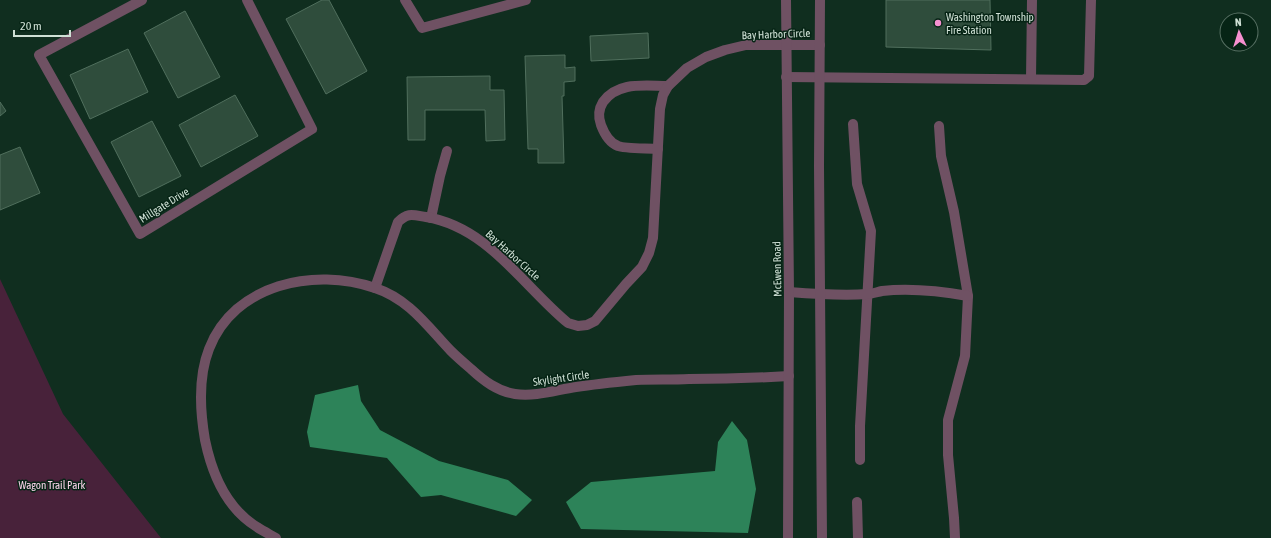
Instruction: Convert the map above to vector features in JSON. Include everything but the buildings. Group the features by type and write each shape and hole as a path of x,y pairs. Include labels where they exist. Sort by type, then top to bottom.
{"street":[{"name":"Millgate Drive","path":"142,0 39,55 140,234 312,129 247,0"},
{"path":"405,0 422,28 526,0"},
{"name":"McEwen Road","path":"786,0 789,292 788,538"},
{"path":"820,0 819,166 822,538"},
{"path":"1031,79 1032,0"},
{"path":"786,77 1084,80 1089,76 1091,0"},
{"name":"Bay Harbor Circle","path":"376,288 398,222 404,216 411,214 448,223 469,233 488,246 568,323 578,326 587,325 595,321 642,267 649,253 653,238 660,109 663,95 668,86 687,68 706,57 725,50 746,45 820,45"},
{"path":"658,149 618,146 610,140 603,131 599,120 599,108 607,97 617,90 628,86 668,86"},
{"path":"853,124 857,184 871,231 860,426 860,460"},
{"path":"939,126 941,156 954,212 968,296 966,356 948,420 948,455 955,538"},
{"path":"431,218 447,151"},
{"path":"276,538 255,527 240,513 226,496 216,478 209,456 203,428 201,389 203,369 208,350 226,321 245,302 262,292 278,286 302,281 326,279 350,282 376,288"},
{"name":"Skylight Circle","path":"376,288 391,295 410,307 452,352 486,383 500,390 516,394 532,394 640,380 789,376"},
{"path":"789,292 868,294 882,291 912,290 945,292 968,296"},
{"path":"857,502 858,538"}],"green space":[{"name":"Wagon Trail Park","path":"0,279 63,414 161,538 0,538"}],"shaded area":[{"path":"358,385 361,401 380,430 439,461 508,480 532,500 516,516 441,495 421,497 387,458 310,447 307,432 315,395"},
{"path":"732,421 747,440 756,489 748,533 581,529 566,502 591,482 715,471 718,442"}],"place":[{"name":"Washington Township Fire Station","path":"938,23"}]}
